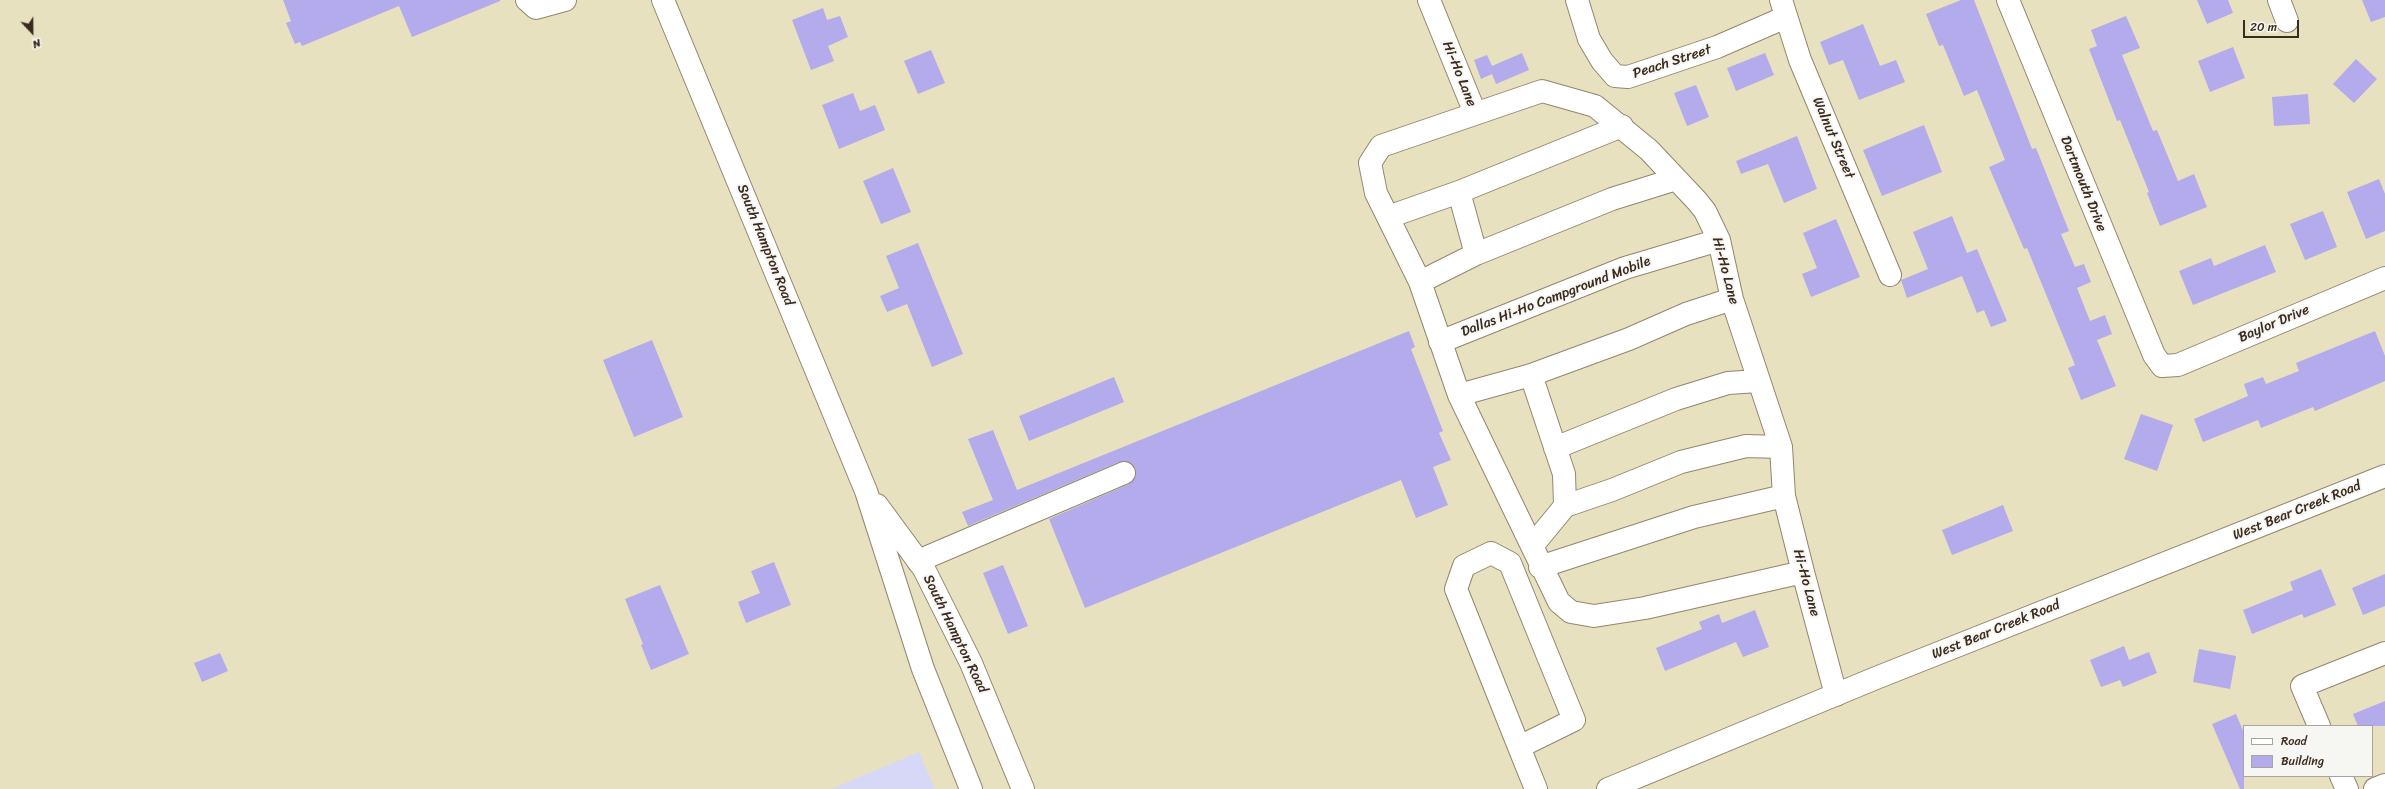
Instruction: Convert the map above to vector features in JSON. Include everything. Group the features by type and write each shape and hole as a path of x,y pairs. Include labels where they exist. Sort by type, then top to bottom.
{"street":[{"path":"527,0 536,8 565,0"},
{"name":"South Hampton Road","path":"663,0 866,491 922,669 971,789"},
{"name":"Hi-Ho Lane","path":"1429,0 1475,113 1542,91 1595,106 1622,126 1649,150 1705,211 1719,240 1732,299 1781,447 1784,496 1836,695"},
{"name":"Peach Street","path":"1577,0 1589,39 1602,61 1615,76 1628,77 1717,48 1783,9"},
{"name":"Dartmouth Drive","path":"2008,0 2154,355 2162,366"},
{"path":"2279,0 2287,22"},
{"name":"Walnut Street","path":"1783,9 1800,60 1890,275"},
{"path":"1475,113 1381,146 1370,163 1376,193 1420,282 1459,395 1508,501 1533,545 1540,567 1559,602 1571,612 1594,616 1645,608 1803,572"},
{"path":"1388,217 1459,192 1622,126"},
{"path":"1420,282 1476,254 1612,199 1676,179"},
{"path":"1459,192 1476,254"},
{"name":"Dallas Hi-Ho Campground Mobile","path":"1440,342 1625,268 1719,240"},
{"name":"Baylor Drive","path":"2162,366 2178,365 2385,278"},
{"path":"1459,395 1531,375 1629,339 1686,314 1732,299"},
{"path":"1531,375 1564,474 1565,506"},
{"path":"1555,448 1676,399 1728,383 1758,380"},
{"path":"1533,545 1565,506 1612,490 1682,462 1746,446 1781,447"},
{"path":"918,562 1124,472"},
{"name":"West Bear Creek Road","path":"1608,789 1836,695 2385,476"},
{"name":"South Hampton Road","path":"866,491 924,569 971,663 1023,789"},
{"path":"1540,567 1694,518 1784,496"},
{"path":"1519,747 1574,720 1510,563 1491,553 1464,566 1456,589 1519,747 1536,789"},
{"path":"2320,725 2302,686 2385,653"},
{"path":"2341,777 2347,789"},
{"path":"2375,789 2385,785"}],"shaded area":[{"path":"919,752 935,789 831,789"}],"building":[{"path":"283,0 500,1 412,37 399,6 302,46 300,42 295,44 286,23 291,21"},
{"path":"1961,0 1974,0 2032,149 2036,148 2069,231 2061,234 2075,267 2084,264 2091,282 2077,288 2090,321 2105,315 2112,334 2097,340 2116,386 2081,400 2068,368 2075,365 2027,248 2024,249 1989,167 2005,160 1977,90 1964,96 1943,45 1939,46 1926,14"},
{"path":"2197,0 2228,0 2233,13 2207,24"},
{"path":"2362,0 2385,0 2385,17 2371,22"},
{"path":"823,8 827,20 840,16 848,37 828,46 834,61 811,70 792,20"},
{"path":"2126,16 2140,48 2122,55 2153,131 2157,130 2178,181 2194,174 2207,207 2160,226 2147,193 2149,192 2120,120 2117,121 2089,49 2097,46 2091,30"},
{"path":"1863,24 1880,66 1896,60 1905,82 1859,100 1843,60 1829,65 1820,42"},
{"path":"2233,47 2245,78 2210,92 2198,61"},
{"path":"931,50 945,83 918,94 904,61"},
{"path":"1522,53 1529,70 1496,84 1492,74 1481,79 1474,60 1487,55 1492,66"},
{"path":"1765,53 1774,75 1736,91 1727,68"},
{"path":"2356,59 2377,79 2354,103 2333,84"},
{"path":"1696,85 1709,117 1687,126 1674,93"},
{"path":"853,93 860,111 875,105 885,130 839,149 822,105"},
{"path":"2308,94 2310,124 2274,126 2272,97"},
{"path":"1924,125 1942,172 1882,196 1863,150"},
{"path":"1797,136 1817,189 1784,203 1768,164 1741,174 1736,161"},
{"path":"893,168 911,212 881,224 863,181"},
{"path":"2379,179 2385,194 2385,231 2366,239 2347,192"},
{"path":"2323,211 2337,247 2305,260 2290,224"},
{"path":"1952,216 1967,253 1977,249 2007,321 1991,327 1984,310 1977,313 1962,276 1907,298 1901,280 1928,269 1913,232"},
{"path":"1836,219 1860,277 1811,297 1802,274 1817,268 1803,233"},
{"path":"918,243 963,354 932,367 907,304 887,312 880,296 899,288 886,256"},
{"path":"2265,245 2276,272 2193,305 2179,271 2211,258 2214,266"},
{"path":"1409,331 1415,347 1411,349 1443,431 1439,433 1451,460 1433,467 1448,505 1416,518 1401,480 1085,608 1049,519 1129,484 1136,474 1135,468 1131,463 1119,462 968,526 962,512 993,500 968,439 993,430 1017,490"},
{"path":"2375,331 2385,356 2385,381 2315,411 2313,407 2261,428 2258,420 2203,442 2194,419 2248,396 2244,384 2263,377 2266,384 2299,371 2296,363"},
{"path":"652,340 683,417 634,437 603,360"},
{"path":"1114,377 1124,402 1029,441 1019,416"},
{"path":"2141,414 2173,425 2157,471 2124,459"},
{"path":"2003,505 2013,531 1952,555 1942,530"},
{"path":"774,562 791,605 746,623 738,602 760,593 751,571"},
{"path":"1003,565 1028,626 1008,634 983,573"},
{"path":"2321,569 2336,605 2304,618 2302,614 2252,634 2243,610 2293,590 2290,582"},
{"path":"2385,574 2385,606 2363,615 2352,588"},
{"path":"660,585 689,654 651,670 641,645 643,644 625,599"},
{"path":"1755,610 1769,647 1743,657 1736,642 1665,671 1656,648 1702,629 1699,622 1719,614 1722,623"},
{"path":"2124,646 2129,660 2149,652 2157,673 2123,687 2120,680 2101,687 2090,660"},
{"path":"2199,649 2236,656 2230,689 2193,682"},
{"path":"220,653 228,671 202,682 194,663"},
{"path":"2385,701 2385,726 2358,725 2353,714"},
{"path":"2236,714 2243,731 2244,789 2240,789 2212,724"}]}
